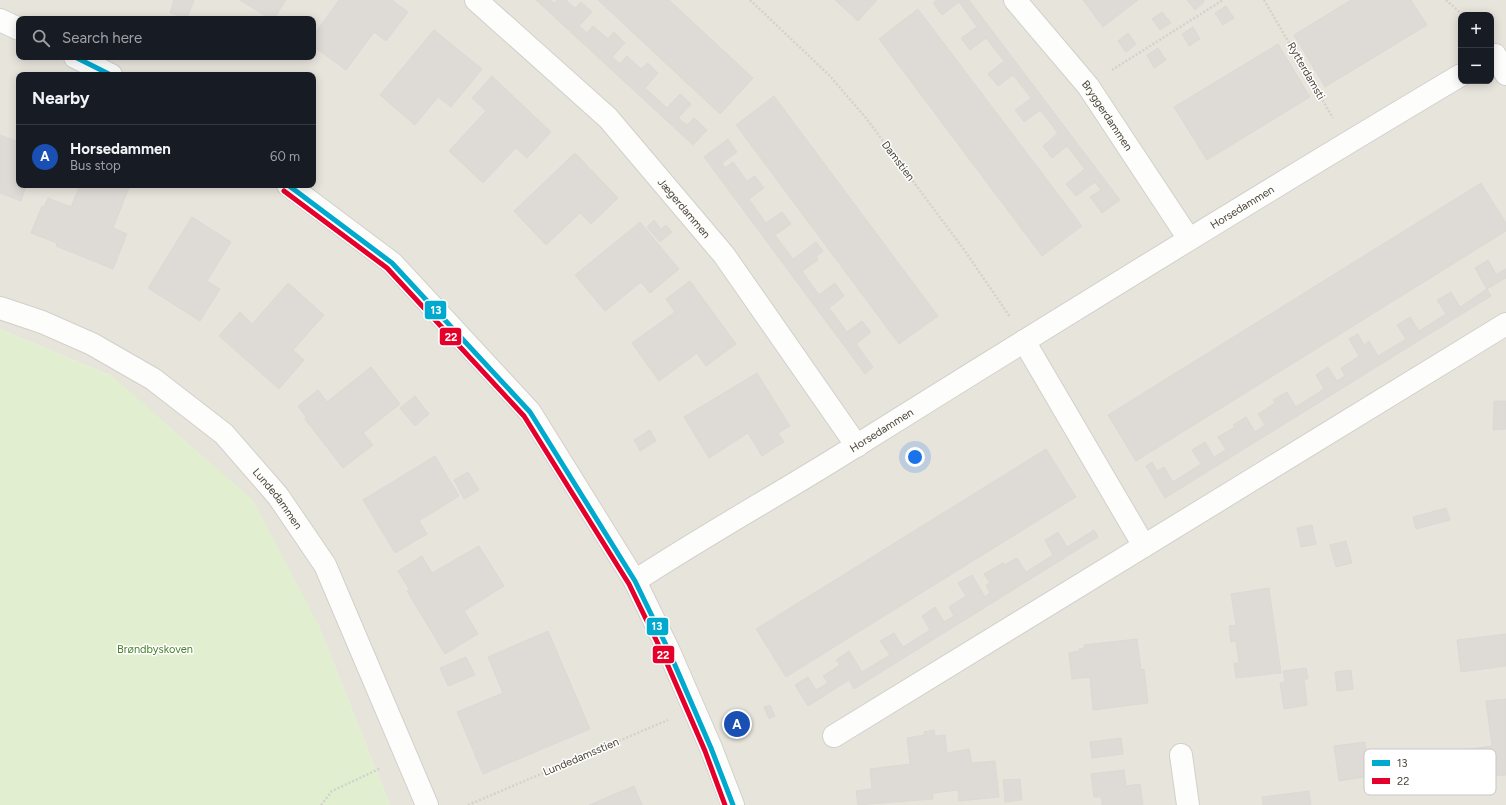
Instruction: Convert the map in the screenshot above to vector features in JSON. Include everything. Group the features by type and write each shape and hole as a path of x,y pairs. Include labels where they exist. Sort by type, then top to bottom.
{"street":[{"name":"Jægerdammen","path":"476,0 613,124 724,255 857,446"},
{"name":"Bryggerdammen","path":"1014,0 1088,86 1189,239"},
{"path":"0,20 16,28"},
{"path":"81,60 105,72"},
{"name":"Horsedammen","path":"635,581 688,547 857,446 1024,340 1458,77"},
{"path":"292,188 392,263 530,412 635,581 693,707 733,805"},
{"name":"Lundedammen","path":"0,308 42,322 92,344 153,379 224,434 278,496 324,565 427,805"},
{"path":"834,736 1506,324"},
{"path":"1024,340 1144,546"},
{"path":"1181,754 1188,805"}],"path":[{"name":"Damstien","path":"750,0 829,75 866,118 965,251 1024,340"},
{"path":"1088,86 1223,0"},
{"name":"Rytterdamsti","path":"1264,0 1347,143"},
{"path":"1446,0 1460,12"},
{"name":"Lundedamsstien","path":"468,805 649,729 693,707"},
{"path":"321,805 332,791 405,756"}],"shaded area":[{"path":"0,0 1506,0 1506,805 390,805 318,624 112,376 0,329"}],"green space":[{"name":"Brøndbyskoven","path":"0,329 112,376 253,500 318,624 390,805 0,805"}],"building":[{"path":"174,0 194,0 188,16 178,16 170,13"},
{"path":"240,0 286,0 276,16 265,16"},
{"path":"339,0 392,0 408,12 386,41 374,32 346,70 316,48 316,32"},
{"path":"536,0 551,0 554,3 557,0 566,0 575,8 581,2 592,12 579,26 587,33 593,26 608,39 614,32 625,43 612,57 620,64 627,56 641,69 648,63 658,73 645,88 667,108 680,94 691,104 678,118 687,125 694,118 707,130 693,145"},
{"path":"598,0 669,0 753,78 720,114"},
{"path":"835,0 877,0 858,21"},
{"path":"937,0 969,0 1120,200 1102,213 1090,197 1101,190 1095,182 1076,196 1066,184 1085,169 1067,146 1052,158 1043,146 1058,133 1040,110 1024,122 1015,110 1031,98 1013,75 998,86 988,74 1004,61 986,38 970,50 961,38 977,27 959,2 942,15 933,3"},
{"path":"1083,0 1138,0 1103,27"},
{"path":"1187,0 1203,0 1204,2 1195,10"},
{"path":"1351,0 1411,0 1427,25 1325,87 1294,35"},
{"path":"1226,6 1234,18 1223,25 1215,13"},
{"path":"918,9 1082,226 1042,256 879,39"},
{"path":"1162,12 1171,23 1160,30 1152,19"},
{"path":"1193,27 1200,39 1189,46 1182,34"},
{"path":"434,30 482,69 451,107 438,97 415,125 380,95"},
{"path":"1128,33 1136,44 1126,52 1118,41"},
{"path":"1278,44 1310,97 1207,160 1174,107"},
{"path":"1158,48 1166,60 1154,68 1147,55"},
{"path":"492,76 551,132 527,158 516,148 483,183 449,151 486,111 472,98"},
{"path":"774,96 938,316 899,344 736,125"},
{"path":"0,135 16,141 16,188 25,188 21,201 0,193"},
{"path":"728,139 737,152 722,163 725,168 733,162 747,181 755,176 764,188 749,199 766,223 782,212 791,224 775,235 793,259 816,242 823,251 816,257 818,260 802,271 819,295 835,283 844,296 829,308 847,332 862,321 871,332 856,344 873,367 865,374 704,157"},
{"path":"575,153 618,198 591,224 580,213 546,245 514,211"},
{"path":"1481,183 1506,223 1506,231 1136,461 1108,415"},
{"path":"79,188 129,188 113,228 127,234 113,269 56,246 57,243 31,233 42,206 44,207 48,198 71,207"},
{"path":"192,217 231,242 207,281 220,289 200,321 148,288"},
{"path":"654,220 661,229 666,225 672,232 660,242 647,227"},
{"path":"640,222 679,269 650,293 641,282 605,311 575,275"},
{"path":"1488,260 1496,274 1506,269 1506,278 1487,289 1475,268"},
{"path":"690,281 736,344 706,366 697,353 659,381 632,343 675,312 666,299"},
{"path":"288,283 324,315 293,350 304,360 279,389 219,336 240,312 252,324"},
{"path":"1487,289 1491,296 1165,498 1146,466 1152,462 1157,471 1164,467 1173,482 1201,464 1192,450 1205,442 1214,457 1226,450 1218,437 1235,427 1233,425 1246,417 1255,432 1265,425 1258,414 1275,403 1273,400 1287,392 1296,407 1324,389 1316,375 1328,367 1337,381 1345,376 1341,368 1359,356 1349,339 1358,334 1364,345 1369,341 1378,356 1406,339 1397,325 1410,317 1419,331 1446,314 1437,300 1451,292 1460,307"},
{"path":"371,367 400,404 363,433 373,445 343,468 305,419 306,417 298,406 318,390 327,402"},
{"path":"757,373 790,426 778,433 784,442 762,456 748,433 709,458 684,417"},
{"path":"415,396 429,414 415,426 400,408"},
{"path":"1494,401 1506,401 1506,429 1493,430"},
{"path":"650,430 656,441 640,451 634,440"},
{"path":"1046,449 1076,497 786,677 756,629"},
{"path":"435,456 459,496 419,521 427,534 395,553 363,500"},
{"path":"468,472 479,490 464,499 454,480"},
{"path":"1446,508 1450,520 1416,529 1413,517"},
{"path":"1312,525 1316,544 1301,547 1297,528"},
{"path":"1094,530 1098,537 854,689 849,680 808,706 795,685 808,677 816,690 828,683 823,676 840,665 836,660 849,651 862,672 890,655 880,641 894,633 903,647 930,630 922,616 935,607 944,622 954,616 949,607 966,596 958,583 972,575 985,597 990,593 986,585 990,583 984,574 1003,563 1004,565 1017,558 1026,572 1053,555 1045,540 1058,532 1067,547"},
{"path":"1346,541 1352,563 1336,567 1330,545"},
{"path":"479,546 504,586 464,611 478,634 445,654 407,591 409,589 398,571 422,556 432,573"},
{"path":"1269,588 1281,673 1236,678 1234,663 1239,663 1236,641 1231,642 1229,626 1236,625 1231,594"},
{"path":"548,631 590,729 483,774 457,712 503,693 488,657"},
{"path":"1506,634 1506,666 1461,672 1457,640"},
{"path":"1137,639 1141,670 1144,669 1148,703 1093,710 1090,677 1072,679 1069,653 1079,651 1079,649 1084,648 1084,645"},
{"path":"466,657 475,675 448,686 440,668"},
{"path":"1306,668 1308,679 1304,679 1307,705 1284,709 1280,683 1285,682 1283,671"},
{"path":"1351,670 1353,689 1337,691 1335,672"},
{"path":"1506,699 1506,775 1496,776 1496,749 1470,749 1492,746 1486,701"},
{"path":"770,705 775,716 769,719 764,707"},
{"path":"934,730 935,736 945,735 947,753 969,749 972,763 995,761 999,797 959,801 958,790 933,793 933,799 858,805 856,791 872,789 870,769 910,764 907,738 925,735 924,732"},
{"path":"1121,738 1123,754 1092,758 1090,742"},
{"path":"1365,742 1366,749 1364,749 1364,777 1339,781 1334,746"},
{"path":"1124,770 1126,786 1140,784 1143,805 1102,805 1101,797 1094,797 1091,774"},
{"path":"1020,779 1022,800 1005,802 1003,780"},
{"path":"634,786 642,805 589,805"},
{"path":"1309,791 1311,805 1263,805 1262,797"}],"transit line":[{"name":"13","path":"81,60 105,72"},
{"name":"13","path":"292,188 392,263 530,412 635,581 668,649 711,748 733,805"},
{"name":"22","path":"284,191 387,268 524,416 629,584 662,652 705,751 725,805"}],"place":[{"name":"Horsedammen","path":"737,724"}]}
